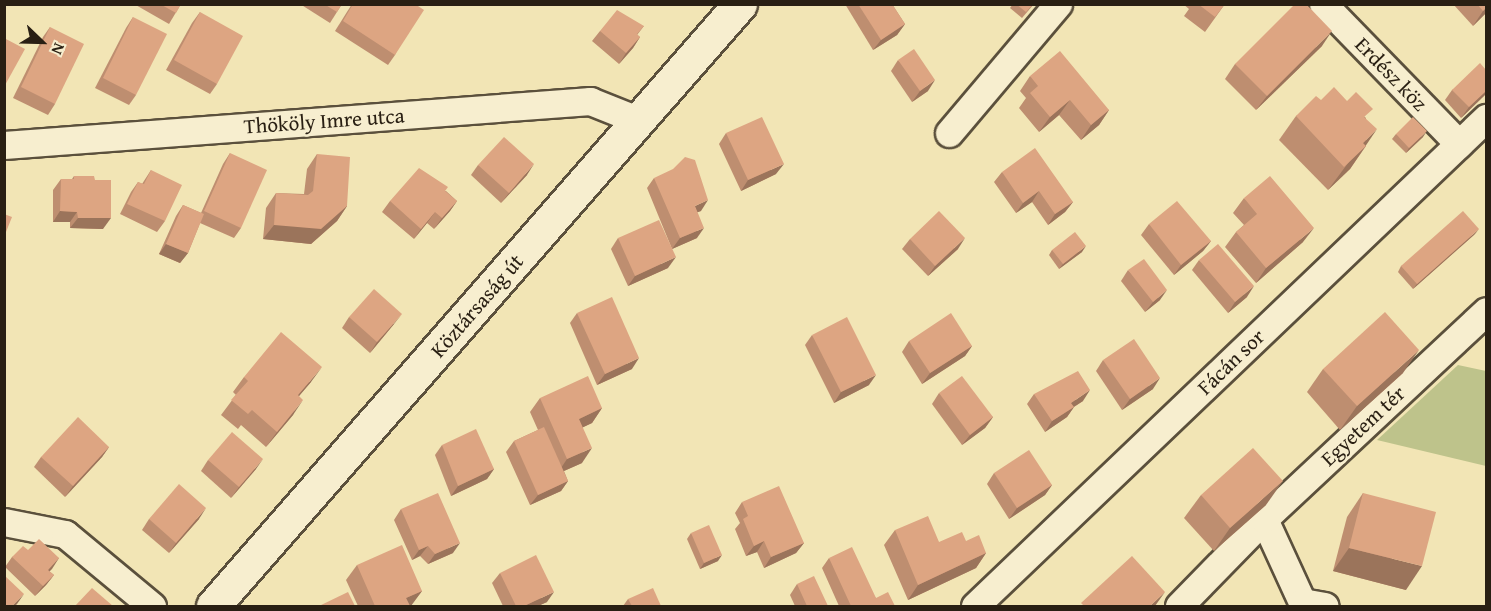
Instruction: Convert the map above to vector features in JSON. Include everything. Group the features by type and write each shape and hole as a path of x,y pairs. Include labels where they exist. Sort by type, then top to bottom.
{"main road":[{"name":"Köztársaság út","path":"213,606 640,121 740,4"}],"street":[{"path":"949,133 1058,4"},
{"name":"Erdész köz","path":"1323,4 1459,144"},
{"name":"Thököly Imre utca","path":"4,145 590,101 640,121"},
{"name":"Fácán sor","path":"975,606 1486,117"},
{"name":"Egyetem tér","path":"1179,606 1264,519 1475,336 1486,311"},
{"path":"1264,519 1302,602 1325,606"},
{"path":"4,522 65,534 152,606"}],"green space":[{"path":"1458,365 1486,371 1486,466 1377,440"}],"building":[{"path":"160,4 181,4 176,13"},
{"path":"324,4 342,4 337,12"},
{"path":"353,4 415,4 424,10 395,55 343,21"},
{"path":"858,4 892,4 905,24 881,40"},
{"path":"1016,4 1033,4 1026,12"},
{"path":"1198,4 1225,4 1215,17"},
{"path":"1295,4 1306,4 1332,31 1267,96 1235,64"},
{"path":"1477,4 1486,4 1486,8 1483,11"},
{"path":"617,10 644,26 637,34 640,37 626,53 600,31"},
{"path":"200,12 243,36 217,84 174,60"},
{"path":"133,17 167,34 136,95 103,78"},
{"path":"50,27 84,44 55,104 21,87"},
{"path":"4,38 25,49 4,87"},
{"path":"914,49 935,80 920,91 898,60"},
{"path":"1060,51 1109,110 1091,125 1070,100 1050,117 1030,93 1038,86 1030,76"},
{"path":"1480,63 1486,70 1486,91 1469,107 1452,90"},
{"path":"1334,87 1347,101 1356,92 1373,109 1364,117 1377,129 1363,143 1366,146 1344,167 1296,116 1316,96 1321,100"},
{"path":"762,117 784,164 748,180 726,133"},
{"path":"1413,117 1427,131 1409,148 1396,134"},
{"path":"504,137 534,164 509,193 478,165"},
{"path":"1035,148 1073,202 1055,214 1039,191 1023,203 1002,172"},
{"path":"230,153 267,170 241,228 204,211"},
{"path":"317,154 350,157 347,206 321,229 274,225 276,193 308,195 313,191"},
{"path":"685,157 695,160 708,200 695,206 704,228 680,238 654,178 673,169"},
{"path":"419,168 448,187 445,191 457,201 442,218 435,212 421,229 390,201"},
{"path":"151,170 182,185 165,221 127,204 138,182 144,184"},
{"path":"74,176 94,176 95,180 111,180 111,218 78,218 77,212 60,211 61,179 74,179"},
{"path":"1270,176 1314,228 1266,268 1236,232 1257,214 1244,198"},
{"path":"1177,201 1211,241 1181,265 1149,224"},
{"path":"183,205 204,214 188,253 166,244"},
{"path":"939,211 965,238 935,266 910,239"},
{"path":"1463,211 1479,229 1417,284 1401,266"},
{"path":"4,214 12,217 4,237"},
{"path":"659,220 676,257 635,276 618,238"},
{"path":"1075,232 1086,246 1063,264 1052,250"},
{"path":"1218,244 1254,286 1235,302 1199,260"},
{"path":"1144,259 1167,290 1153,302 1128,270"},
{"path":"374,289 402,314 377,342 349,317"},
{"path":"612,297 639,358 605,374 577,313"},
{"path":"1385,312 1419,350 1357,406 1323,369"},
{"path":"951,313 972,346 930,373 909,341"},
{"path":"847,317 876,375 841,392 812,335"},
{"path":"281,332 322,367 298,395 303,400 277,432 252,410 248,414 231,400 248,381 244,377"},
{"path":"1134,339 1160,378 1130,399 1103,360"},
{"path":"1078,371 1090,390 1071,403 1074,407 1052,421 1034,394"},
{"path":"588,376 602,408 579,419 592,448 567,459 540,398"},
{"path":"962,376 993,417 970,435 939,393"},
{"path":"78,417 109,447 73,486 41,457"},
{"path":"544,427 568,481 538,495 514,441"},
{"path":"476,429 494,469 458,486 442,445"},
{"path":"232,432 263,459 239,487 208,460"},
{"path":"1253,448 1283,481 1230,528 1201,495"},
{"path":"1029,450 1052,485 1017,508 994,473"},
{"path":"179,484 206,508 176,543 149,519"},
{"path":"779,486 804,543 771,557 764,541 754,546 743,519 748,516 742,502"},
{"path":"438,493 460,543 435,554 428,546 419,550 401,509"},
{"path":"1363,493 1436,512 1422,566 1349,548"},
{"path":"928,516 939,542 962,532 966,541 979,535 986,553 918,585 895,530"},
{"path":"709,525 722,555 704,563 691,533"},
{"path":"39,539 59,558 48,570 54,575 43,586 12,557 23,546 28,550"},
{"path":"402,545 422,591 406,598 410,606 375,606 357,565"},
{"path":"852,547 876,598 888,592 895,606 851,606 829,558"},
{"path":"536,555 554,592 524,606 516,606 500,573"},
{"path":"1132,556 1165,592 1150,606 1084,606 1081,603"},
{"path":"4,575 24,594 12,606 4,606"},
{"path":"814,576 828,606 807,606 797,584"},
{"path":"92,588 113,606 75,606"},
{"path":"653,588 661,606 632,606 628,599"},
{"path":"348,592 355,606 319,606"}]}
